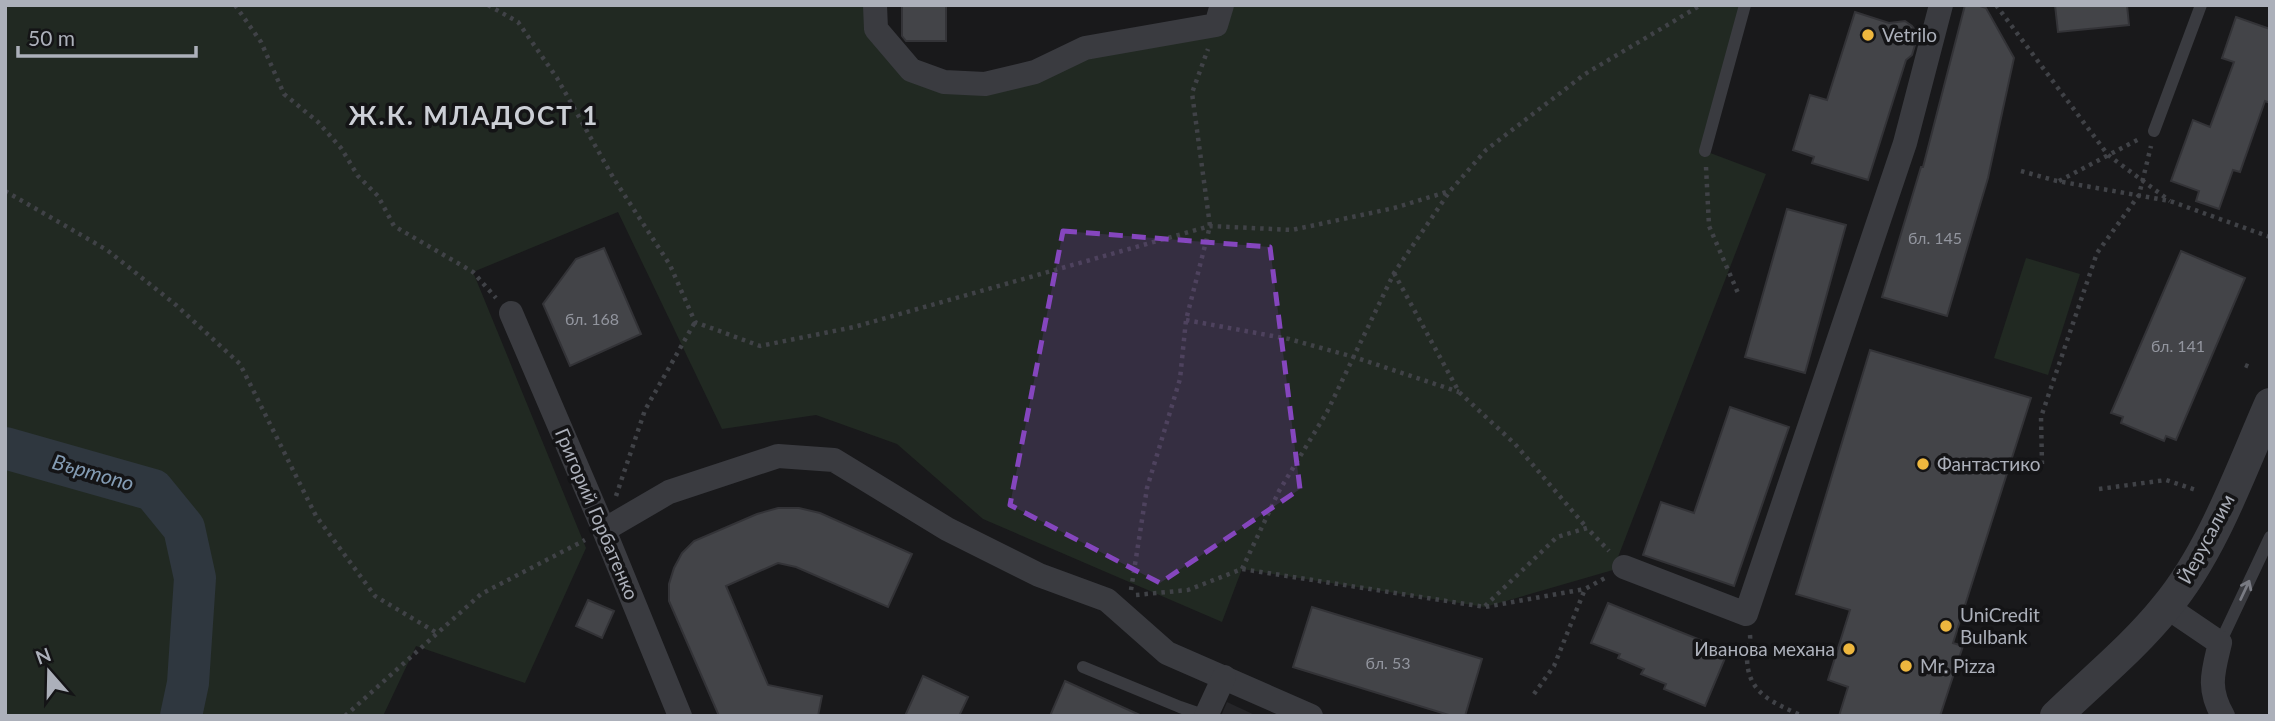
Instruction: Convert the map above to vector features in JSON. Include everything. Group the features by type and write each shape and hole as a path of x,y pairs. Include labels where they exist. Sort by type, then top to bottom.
{"street":[{"path":"875,5 876,29 911,70 944,82 985,84 1035,72 1085,48 1219,15"},
{"path":"1624,567 1746,614 1905,143 1941,5"},
{"name":"Григорий Горбатенко","path":"511,313 680,716"},
{"name":"Йерусалим","path":"2056,716 2167,607 2199,558 2270,404"},
{"path":"604,530 669,492 778,456 834,460 947,529 1039,575 1107,600 1167,653 1311,716"},
{"path":"2167,607 2220,643 2211,682 2216,704 2223,716"},
{"path":"1206,716 1224,677"}],"lane":[{"path":"1705,151 1745,5"},
{"path":"2154,131 2201,5"},
{"path":"2220,643 2270,537"},
{"path":"1083,667 1206,716"}],"path":[{"path":"235,5 261,42 284,94 318,122 341,148 358,176 378,196 394,226 473,272 511,313"},
{"path":"488,5 519,22 557,78 614,179 670,265 695,322 760,346 854,327 1210,226 1292,230 1394,208 1450,191"},
{"path":"1242,569 1279,491 1327,412 1394,273 1450,191 1486,150 1585,74 1701,5"},
{"path":"1996,5 2108,155 2170,201"},
{"path":"1139,606 1130,595 1147,488 1180,379 1186,320 1210,226 1192,93 1219,15"},
{"path":"2057,181 2154,131"},
{"path":"2042,464 2041,417 2097,253 2139,195 2154,131"},
{"path":"1705,151 1709,226 1738,293"},
{"path":"2021,171 2057,181 2170,201 2270,237"},
{"path":"5,191 107,250 176,306 240,364 316,516 375,596 437,633"},
{"path":"1130,595 1188,590 1242,569 1485,607 1585,589 1624,567 1515,444 1459,392 1394,273"},
{"path":"1186,320 1289,339 1354,357 1459,392"},
{"path":"345,716 481,594 604,530 645,411 695,322"},
{"path":"2245,365 2252,368"},
{"path":"2099,489 2166,480 2196,490"},
{"path":"1485,607 1557,537 1587,528"},
{"path":"1534,694 1553,666 1585,589"},
{"path":"1751,639 1746,656 1751,677 1761,695 1801,716"}],"highlighted area":[{"path":"1063,231 1270,247 1300,489 1160,583 1010,505"}],"shaded area":[{"path":"5,5 875,5 876,29 944,82 1216,25 1222,5 1745,5 1705,151 1766,174 1613,570 1485,607 1242,569 1222,622 983,519 897,444 816,415 722,429 618,212 473,272 586,548 525,683 416,646 383,716 5,716"},
{"path":"2026,258 2080,274 2048,375 1994,358"},
{"path":"1227,702 1257,716 1221,716"}],"building":[{"path":"902,5 946,5 946,41 906,41 902,36"},
{"path":"1965,5 1986,8 2014,58 1988,178 1947,316 1882,297 1923,167"},
{"path":"2055,5 2127,5 2129,25 2058,32"},
{"path":"1855,12 1889,23 1905,21 1918,35 1912,55 1906,60 1868,180 1812,163 1814,157 1793,150 1810,95 1827,100"},
{"path":"2236,17 2270,29 2270,103 2265,101 2240,172 2233,170 2219,209 2196,201 2199,191 2171,181 2193,120 2210,127 2234,62 2222,58"},
{"path":"1787,209 1846,225 1805,373 1745,357"},
{"path":"604,248 641,334 570,366 543,304 576,259"},
{"path":"2181,251 2245,278 2176,440 2166,436 2164,441 2121,423 2123,417 2111,413"},
{"name":"Фантастико","path":"1870,350 2031,398 1953,643 1963,646 1940,716 1839,716 1848,687 1828,680 1850,610 1796,594"},
{"path":"1730,407 1789,427 1734,586 1643,555 1661,502 1694,513"},
{"path":"778,508 799,508 820,513 912,554 888,607 796,567 778,563 726,586 768,685 822,696 818,716 719,716 669,601 669,584 682,553 694,541"},
{"path":"588,600 614,611 602,638 576,626"},
{"path":"1608,603 1728,651 1705,706 1664,689 1666,684 1641,674 1644,669 1618,658 1620,654 1591,643"},
{"path":"1312,607 1482,659 1465,716 1452,716 1293,667"},
{"path":"923,676 968,697 959,716 905,716"},
{"path":"1065,681 1142,716 1050,716"}],"waterway":[{"name":"Въртопо","path":"5,448 153,490 184,528 195,578 188,683 181,716"}],"place":[{"name":"Vetrilo","path":"1868,35"},
{"name":"Фантастико","path":"1923,464"},
{"name":"UniCredit Bulbank","path":"1946,626"},
{"name":"Иванова механа","path":"1849,649"},
{"name":"Mr. Pizza","path":"1906,666"}],"district":[{"name":"Ж.К. МЛАДОСТ 1","path":"474,116"}]}
